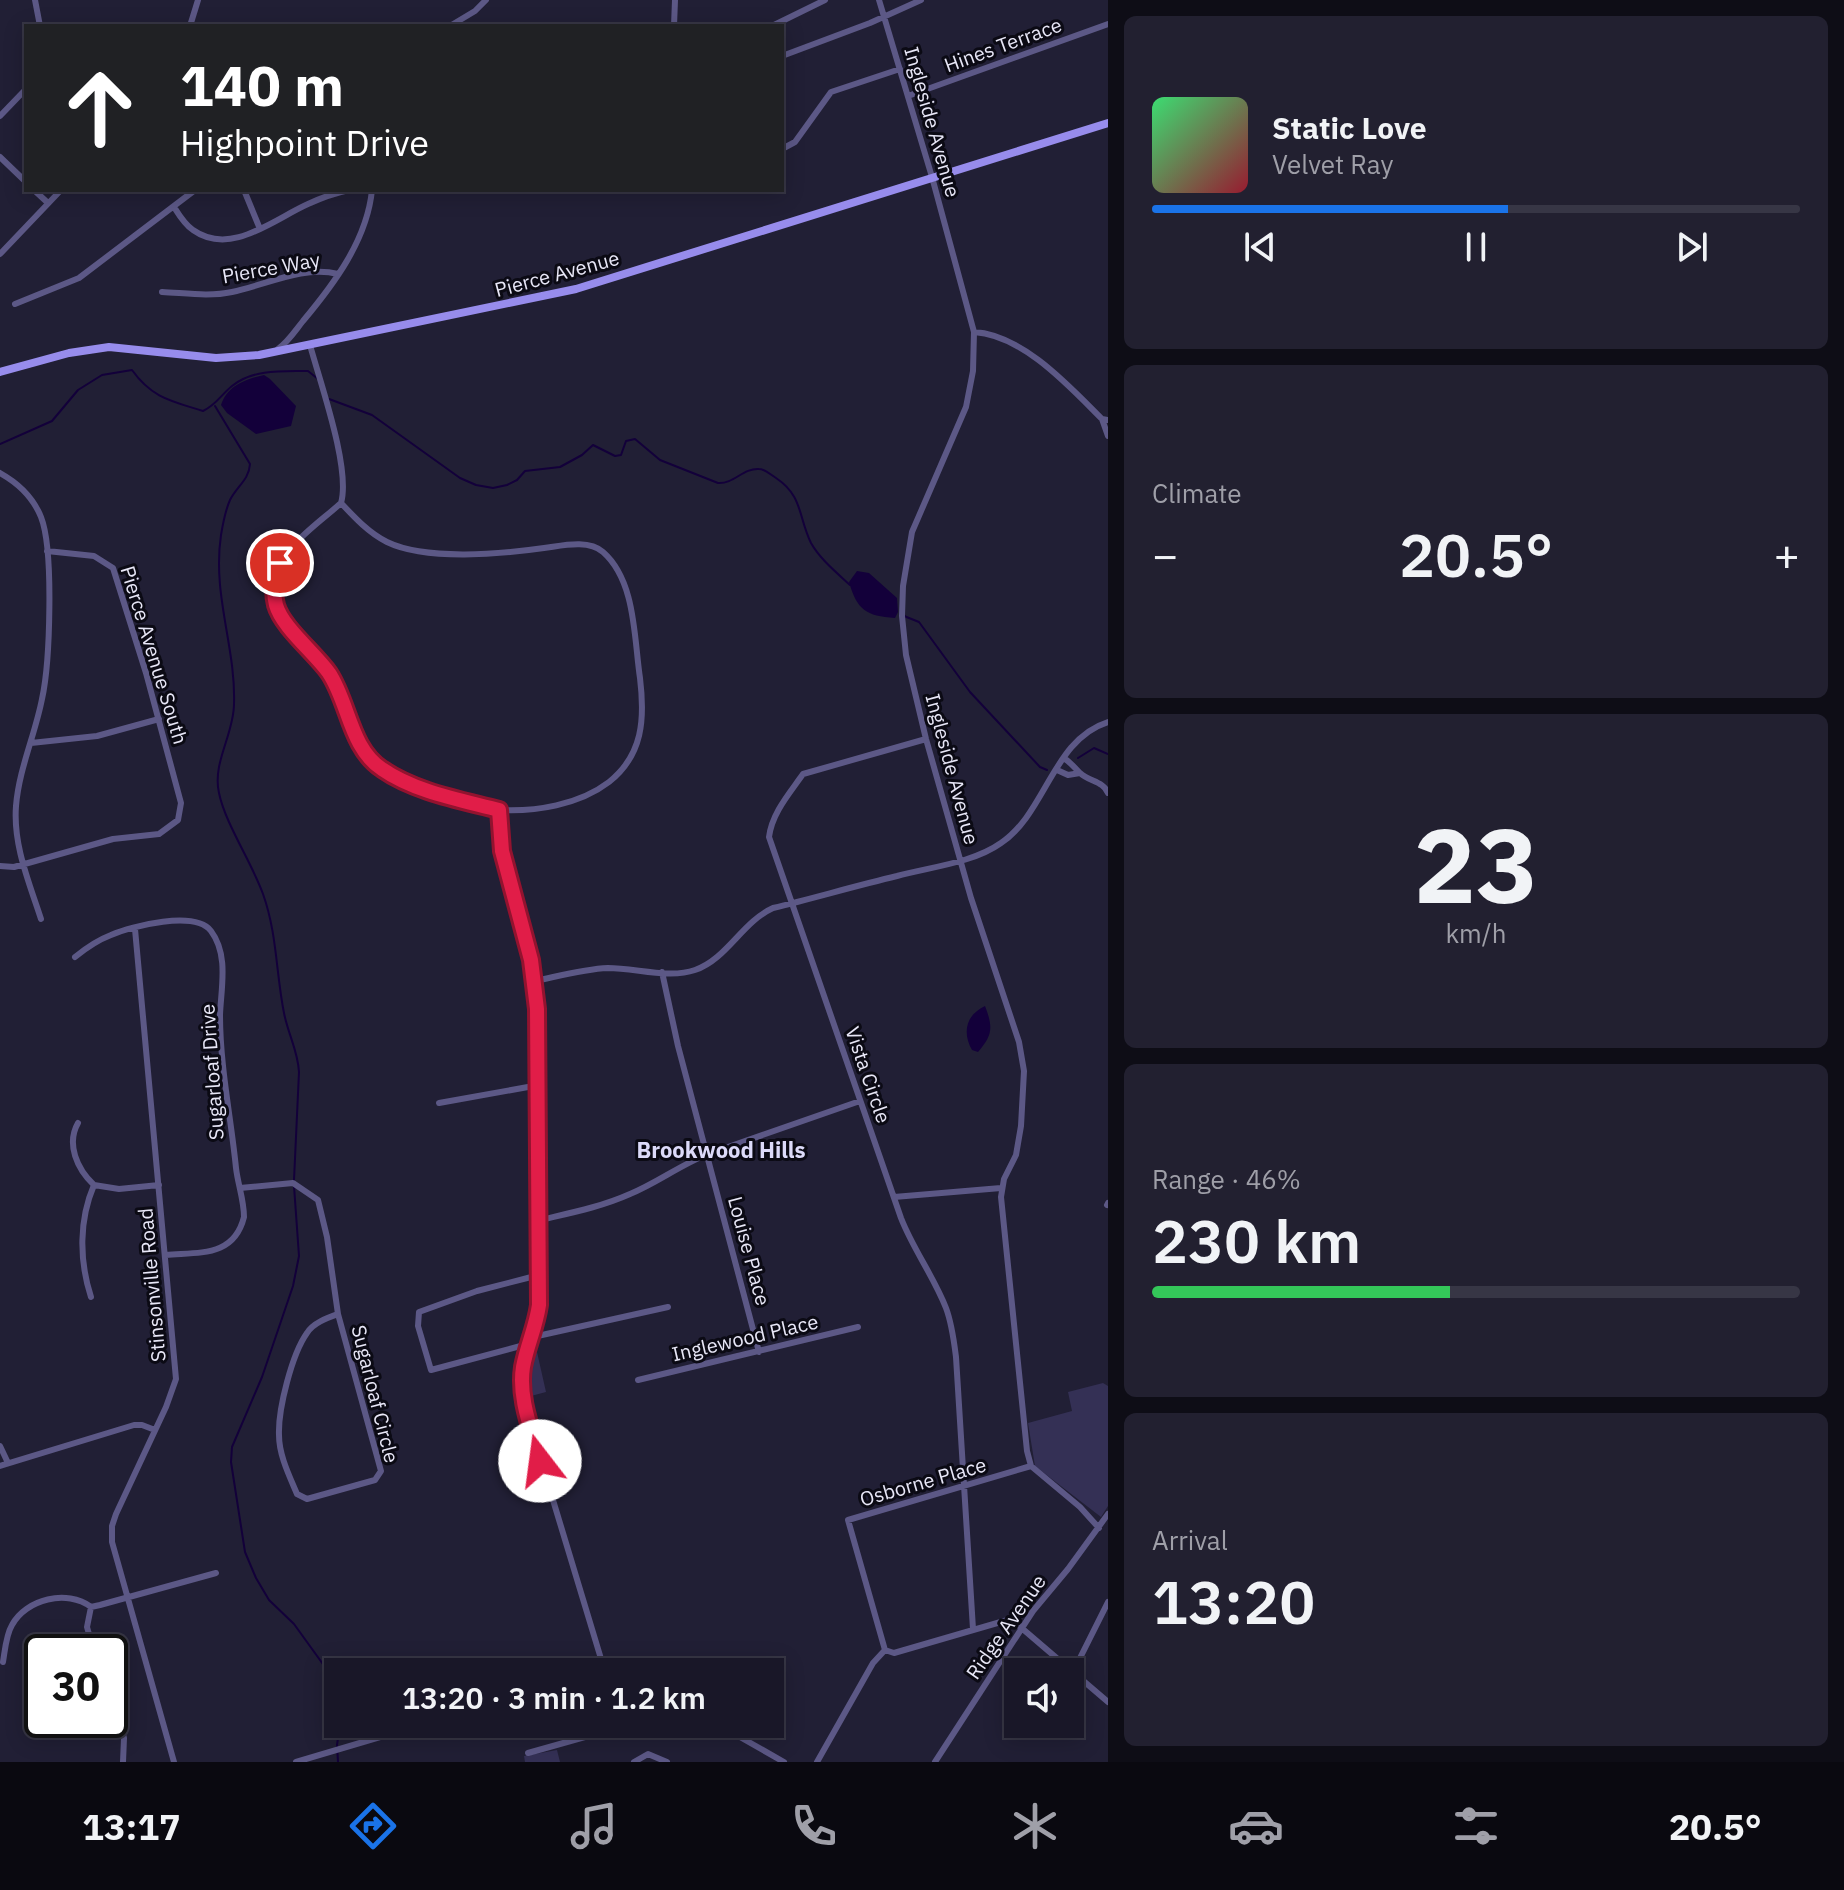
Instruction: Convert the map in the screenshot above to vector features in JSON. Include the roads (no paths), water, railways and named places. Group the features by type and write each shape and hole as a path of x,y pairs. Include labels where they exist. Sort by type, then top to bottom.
{"main road":[{"name":"Pierce Avenue","path":"0,372 69,353 109,347 216,358 269,353 576,289 1108,123"}],"street":[{"path":"35,0 40,24"},
{"path":"191,24 198,0"},
{"path":"453,24 486,0"},
{"path":"674,24 675,0"},
{"path":"776,24 825,0"},
{"name":"Ingleside Avenue","path":"879,0 974,332 973,371 966,407 912,532 903,586 903,632 926,739 966,881 1019,1042 1024,1071 1019,1142 1001,1188 1031,1466"},
{"path":"784,55 921,0"},
{"name":"Hines Terrace","path":"908,96 1108,24"},
{"path":"784,148 795,142 831,92 900,69"},
{"path":"0,116 24,91"},
{"path":"0,157 24,180"},
{"path":"36,192 48,203"},
{"path":"0,254 59,192"},
{"path":"15,304 79,278 193,192"},
{"path":"245,192 260,229"},
{"path":"174,207 193,230 208,238 232,239 260,229 306,205 343,192"},
{"path":"269,353 282,346 338,274 366,222 372,192"},
{"name":"Pierce Way","path":"162,292 213,295 302,274 323,271 338,274"},
{"path":"974,332 1001,337 1022,348 1105,420 1108,436"},
{"path":"310,345 342,469 344,493 341,503 288,552 280,563 274,586 279,612 330,675 354,731 370,759 381,769 406,781 499,810 549,806 579,798 613,779 636,752 642,724 640,682 628,600 617,570 600,549 574,545 492,554 405,548 388,543 371,532 341,503"},
{"path":"0,473 23,488 32,501 43,524 47,551 46,678 16,807 18,843 41,919"},
{"name":"Pierce Avenue South","path":"23,865 113,839 159,834 171,828 178,818 181,803 113,568 94,556 47,551"},
{"path":"31,743 97,736 159,719"},
{"path":"535,981 604,968 686,972 704,966 762,913 941,865 999,845 1033,807 1064,758 1084,735 1108,722"},
{"name":"Vista Circle","path":"926,739 803,774 778,809 769,837 906,1232 941,1298 951,1326 956,1357 973,1629"},
{"path":"1064,758 1080,773"},
{"path":"1057,770 1068,775 1080,773 1106,786 1108,793"},
{"path":"499,810 502,851 522,920 535,981 539,1085 539,1305 533,1337 528,1344 522,1384 527,1414 601,1658"},
{"path":"0,866 23,865"},
{"path":"941,865 960,873 966,881"},
{"name":"Sugarloaf Drive","path":"75,957 107,936 173,921 197,922 212,932 216,942 223,973 220,1016 223,1055 244,1217 235,1238 213,1250 166,1255"},
{"name":"Stinsonville Road","path":"135,929 176,1379 112,1526 112,1542 174,1762"},
{"name":"Louise Place","path":"662,972 759,1352"},
{"path":"439,1103 539,1085"},
{"path":"540,1220 595,1207 633,1193 708,1154 860,1101"},
{"path":"78,1123 73,1131 77,1165 94,1185 119,1189 159,1185"},
{"name":"Sugarloaf Circle","path":"240,1188 293,1183 318,1200 325,1225 338,1314 381,1471 375,1480 307,1499 297,1494 282,1455 279,1436 281,1407 291,1370 307,1333 338,1314"},
{"path":"91,1297 87,1283 83,1223 94,1185"},
{"path":"894,1197 1001,1188"},
{"path":"528,1344 431,1370 418,1326 419,1312 477,1291 539,1275"},
{"path":"533,1337 668,1307"},
{"name":"Inglewood Place","path":"638,1380 858,1327"},
{"path":"0,1466 134,1425 155,1430"},
{"path":"0,1446 8,1463"},
{"path":"1031,1466 1099,1528"},
{"name":"Osborne Place","path":"885,1650 848,1520 1031,1466"},
{"name":"Ridge Avenue","path":"935,1762 1020,1628 1108,1514"},
{"path":"3,1662 9,1629 26,1609 56,1597 91,1607 216,1573"},
{"path":"1080,1658 1108,1602"},
{"path":"89,1634 87,1627 91,1607"},
{"path":"817,1762 873,1663 885,1650 894,1653 1011,1619 1056,1658"},
{"path":"1084,1681 1108,1702"},
{"path":"124,1738 125,1761"},
{"path":"296,1762 377,1738"},
{"path":"528,1753 579,1738"},
{"path":"742,1738 784,1762"},
{"path":"634,1762 643,1755 667,1762"}],"waterway":[{"path":"0,444 52,421 78,390 102,375 132,370 155,393 203,411 249,376 278,371 308,371 318,379"},
{"path":"329,399 372,415 460,478 493,488 517,480 525,471 560,467 593,445 615,456 621,455 626,441 635,439 660,460 718,483 753,469 763,470 791,492 811,543 850,585"},
{"path":"215,406 250,464 228,504 221,535 220,579 232,662 234,704 218,771 219,793 258,882 274,938 284,1013 299,1072 294,1180"},
{"path":"904,616 919,622 970,692 1040,767 1047,770"},
{"path":"1078,758 1094,748 1108,754"},
{"path":"294,1186 299,1256 293,1286 262,1377 232,1447 231,1462 245,1552 256,1578 269,1600 294,1624 324,1666"},
{"path":"338,1738 338,1762"}],"district":[{"name":"Brookwood Hills","path":"721,1150"}]}
